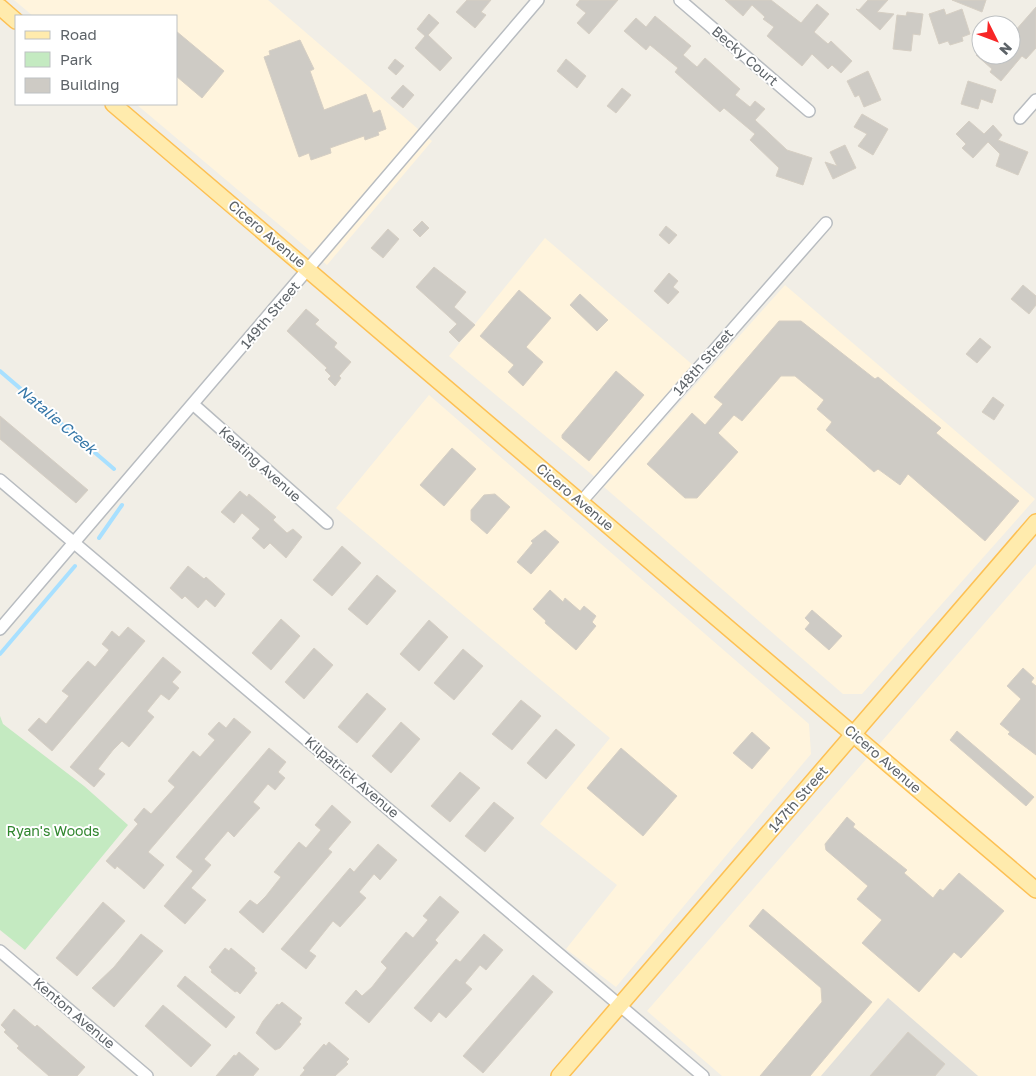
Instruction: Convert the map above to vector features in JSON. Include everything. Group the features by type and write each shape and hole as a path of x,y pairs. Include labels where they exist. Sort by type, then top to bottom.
{"main road":[{"path":"0,7 15,20"},
{"name":"Cicero Avenue","path":"114,105 1036,890"},
{"name":"147th Street","path":"559,1076 1036,522"}],"street":[{"name":"Becky Court","path":"680,0 810,111"},
{"name":"149th Street","path":"0,629 194,405 534,1"},
{"path":"1020,118 1036,100"},
{"name":"148th Street","path":"581,502 826,223"},
{"name":"Keating Avenue","path":"194,405 327,523"},
{"name":"Kilpatrick Avenue","path":"0,480 703,1076"},
{"name":"Kenton Avenue","path":"0,951 147,1076"}],"shaded area":[{"path":"14,0 268,0 432,141 327,265 137,105 178,105 178,15 32,15"},
{"path":"545,238 694,366 596,478 449,356"},
{"path":"785,285 1035,499 862,694 843,694 604,487"},
{"path":"429,395 809,724 811,754 616,987 566,949 617,885 540,824 610,738 336,508"},
{"path":"1036,564 1036,1076 978,1076 888,998 821,1076 722,1076 647,1011"},
{"path":"888,998 978,1076 821,1076"}],"green space":[{"name":"Ryan's Woods","path":"0,716 3,724 84,786 128,825 25,950 0,930"}],"building":[{"path":"467,0 491,0 481,12 486,15 475,28 456,12"},
{"path":"580,0 618,0 589,34 577,23 586,13 576,5"},
{"path":"725,0 771,0 801,23 817,4 829,14 814,32 828,44 831,41 852,61 841,73 832,65 828,69 812,54 802,66 767,36 774,27 763,19 765,17 752,5 743,16"},
{"path":"868,0 888,0 877,12 894,14 880,30 856,9 859,10"},
{"path":"952,0 986,0 982,12"},
{"path":"1036,7 1036,48 1026,59 1021,57 1021,24"},
{"path":"944,9 946,15 962,9 970,34 962,37 963,41 950,45 948,41 939,44 929,14"},
{"path":"907,12 923,14 920,35 913,34 911,51 893,49 897,15 906,16"},
{"path":"429,14 439,23 428,35 452,58 440,71 415,48 425,36 417,29"},
{"path":"655,16 691,46 683,55 697,67 705,58 740,89 735,95 750,107 755,101 765,109 755,120 787,150 812,158 803,185 776,176 779,168 750,140 755,134 724,108 720,112 675,72 678,68 650,45 646,50 624,31 636,18 646,27"},
{"path":"178,33 224,71 202,98 178,78"},
{"path":"300,40 314,69 310,71 324,110 366,94 373,113 380,110 386,129 378,132 379,135 365,140 364,136 330,148 331,153 311,160 309,153 299,157 264,57 270,55 269,51"},
{"path":"395,59 404,66 396,75 388,68"},
{"path":"566,59 586,76 577,88 557,71"},
{"path":"987,65 1014,65 1001,81 990,72 992,69"},
{"path":"868,71 881,100 864,107 859,95 855,97 847,81"},
{"path":"968,81 996,90 992,103 981,99 978,109 961,104"},
{"path":"403,85 414,95 403,108 391,98"},
{"path":"622,88 631,95 616,113 607,106"},
{"path":"862,114 888,129 873,155 858,146 867,134 854,127"},
{"path":"969,121 984,134 993,125 1002,135 998,140 1028,152 1018,175 996,166 1000,154 988,142 973,158 962,148 966,144 956,134"},
{"path":"845,145 856,168 833,179 825,162 837,166 830,152"},
{"path":"422,221 429,228 420,237 413,230"},
{"path":"666,226 677,235 669,244 659,235"},
{"path":"388,229 399,239 383,258 371,248"},
{"path":"434,267 466,292 454,307 475,325 459,342 449,332 457,324 416,287"},
{"path":"669,273 678,281 673,287 679,292 668,304 654,291"},
{"path":"1023,285 1036,296 1036,305 1029,314 1011,299"},
{"path":"519,290 551,318 526,347 543,362 523,386 508,372 514,365 480,336"},
{"path":"580,294 608,320 597,331 570,305"},
{"path":"306,309 319,320 315,324 337,343 334,347 351,362 339,376 341,378 335,386 328,379 331,376 325,370 327,368 287,331"},
{"path":"779,321 801,321 875,379 878,377 941,428 936,433 1019,501 985,541 908,474 900,485 878,469 874,472 826,430 832,422 817,409 824,400 795,376 781,376 742,421 734,415 718,433 738,452 697,498 685,498 647,464 692,413 705,425 723,404 714,397"},
{"path":"980,338 991,347 977,363 966,354"},
{"path":"616,371 644,395 589,461 562,438 562,435"},
{"path":"993,397 1004,405 994,420 982,412"},
{"path":"0,416 88,490 76,503 0,439"},
{"path":"452,448 476,469 444,506 420,485"},
{"path":"240,491 247,497 249,494 276,517 273,520 287,533 293,529 302,537 286,558 270,543 264,549 252,538 260,529 242,513 234,523 221,512"},
{"path":"495,494 510,507 487,534 471,520 471,510 484,495"},
{"path":"545,530 559,542 531,574 517,562 533,543 531,541"},
{"path":"342,546 361,563 332,596 313,580"},
{"path":"188,566 204,579 206,577 225,594 215,607 206,599 198,608 185,596 182,599 170,588"},
{"path":"377,575 396,591 367,625 348,609"},
{"path":"550,590 563,602 565,598 580,611 584,606 596,616 592,622 596,626 576,650 545,623 546,621 533,609"},
{"path":"812,610 842,636 829,650 805,629 810,623 805,618"},
{"path":"281,619 300,636 271,670 252,653"},
{"path":"429,620 448,637 419,671 400,654"},
{"path":"128,627 145,641 52,751 28,730 39,718 46,724 69,696 62,691 73,678 88,661 95,667 109,650 102,644 112,631 119,637"},
{"path":"314,648 333,665 304,699 285,682"},
{"path":"463,649 483,666 454,700 434,683"},
{"path":"163,657 181,672 172,682 179,688 169,700 161,694 147,711 154,717 129,747 122,741 113,750 98,769 105,774 94,787 70,767"},
{"path":"1023,668 1034,678 1031,682 1036,686 1036,755 1008,734 1010,732 1000,724 1021,699 1007,686"},
{"path":"367,693 386,709 357,743 338,727"},
{"path":"521,700 541,716 512,750 492,734"},
{"path":"234,718 251,732 148,852 164,865 144,889 117,866 115,869 106,861 138,824 134,820 144,808 151,814 175,787 168,781 193,751 200,757 215,740 208,734 219,722 226,728"},
{"path":"401,722 420,739 391,773 372,756"},
{"path":"556,729 575,745 546,779 527,763"},
{"path":"957,731 1034,797 1026,806 950,740"},
{"path":"752,732 770,748 752,769 733,753"},
{"path":"269,748 286,762 278,772 285,778 275,790 268,784 253,802 260,808 234,837 228,831 204,859 211,865 191,888 206,900 185,924 164,906 193,871 176,857"},
{"path":"621,748 677,796 643,836 587,788"},
{"path":"460,772 480,788 450,822 431,806"},
{"path":"494,802 514,818 485,852 465,836"},
{"path":"332,805 351,822 328,849 332,852 263,933 239,912 250,900 257,905 266,896 281,877 274,872 299,842 306,848 321,830 315,825"},
{"path":"847,817 855,824 853,827 907,870 904,873 933,898 940,889 943,891 959,873 1004,911 961,958 954,952 919,992 862,943 882,920 857,899 868,886 826,850 825,844"},
{"path":"378,844 397,860 380,880 374,874 359,892 366,898 340,927 333,921 309,951 316,956 306,969 281,949 350,868 354,872"},
{"path":"440,896 459,912 435,940 438,943 369,1023 345,1003 356,990 362,996 372,987 387,968 381,962 406,932 413,938 428,920 423,916"},
{"path":"103,902 125,921 77,976 56,958"},
{"path":"763,909 872,1002 810,1076 760,1076 822,1002 821,988 749,926"},
{"path":"141,934 163,951 114,1007 92,988 114,967"},
{"path":"484,934 503,950 486,970 480,965 465,983 472,989 446,1018 439,1012 431,1022 414,1008 456,959 460,962"},
{"path":"225,948 229,951 231,948 255,968 254,971 257,973 240,994 211,972 212,970 209,967"},
{"path":"533,975 553,992 483,1073 463,1056"},
{"path":"185,976 235,1017 226,1028 177,986"},
{"path":"282,1002 302,1018 299,1022 301,1024 280,1048 275,1050 256,1033 277,1004 279,1005"},
{"path":"163,1005 211,1045 191,1067 145,1026"},
{"path":"14,1009 35,1027 37,1025 85,1067 77,1076 49,1076 17,1048 19,1046 4,1032 6,1030 1,1025"},
{"path":"908,1032 945,1064 935,1076 870,1076"},
{"path":"329,1042 349,1059 346,1062 348,1064 335,1076 300,1076 305,1070 303,1068 324,1044 326,1046"},
{"path":"239,1052 259,1069 253,1076 216,1076 234,1055 236,1056"}],"waterway":[{"name":"Natalie Creek","path":"0,371 114,469"},
{"name":"Natalie Creek","path":"99,538 122,505"},
{"name":"Natalie Creek","path":"0,654 75,566"}]}
